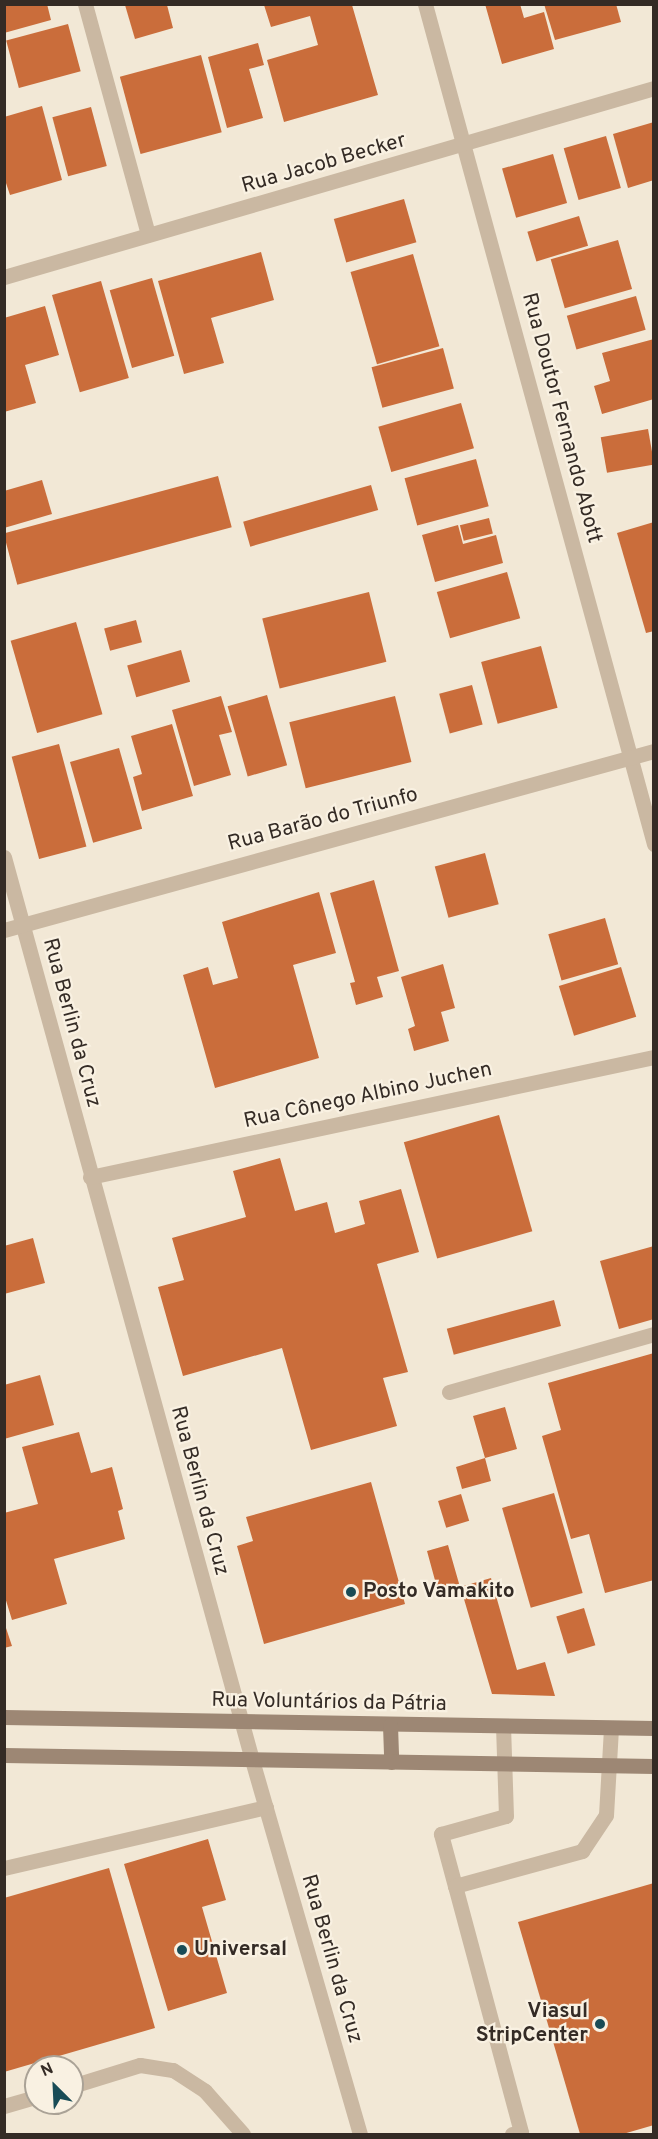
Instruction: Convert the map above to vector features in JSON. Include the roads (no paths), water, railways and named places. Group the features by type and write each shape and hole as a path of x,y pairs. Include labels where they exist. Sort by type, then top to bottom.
{"main road":[{"name":"Rua Voluntários da Pátria","path":"4,1717 241,1723 654,1728"},
{"path":"390,1725 391,1762"},
{"path":"4,1755 654,1766"}],"street":[{"path":"85,4 148,235"},
{"name":"Rua Doutor Fernando Abott","path":"425,4 466,145 654,844"},
{"name":"Rua Jacob Becker","path":"4,276 466,145 654,88"},
{"name":"Rua Barão do Triunfo","path":"4,930 654,751"},
{"name":"Rua Berlin da Cruz","path":"4,857 241,1723 360,2134"},
{"name":"Rua Cônego Albino Juchen","path":"90,1177 654,1057"},
{"path":"448,1392 654,1334"},
{"path":"503,1726 506,1816 441,1834 521,2132 512,2134"},
{"path":"455,1886 582,1851 606,1815 611,1765 611,1728"},
{"path":"4,1868 266,1807"},
{"path":"84,2082 140,2065 172,2070 205,2091 243,2134"},
{"path":"4,2106 24,2100"}],"place":[{"name":"Posto Vamakito","path":"351,1592"},
{"name":"Universal","path":"182,1950"},
{"name":"Viasul StripCenter","path":"600,2024"}]}
